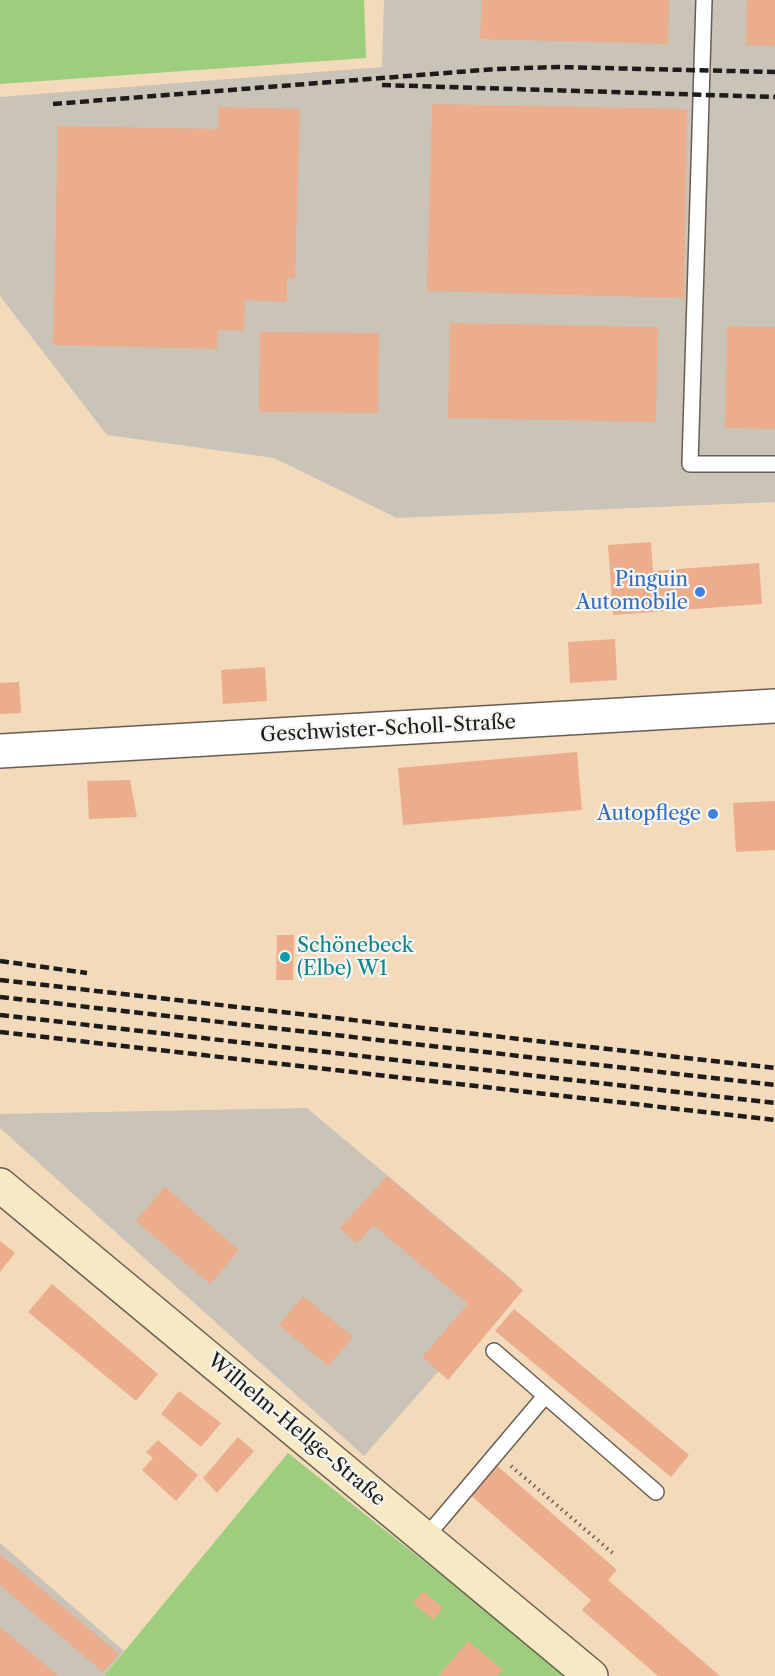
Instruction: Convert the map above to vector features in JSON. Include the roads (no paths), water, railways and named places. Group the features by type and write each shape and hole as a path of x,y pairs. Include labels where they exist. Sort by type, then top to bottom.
{"main road":[{"name":"Wilhelm-Hellge-Straße","path":"0,1185 591,1676"}],"street":[{"name":"Geschwister-Scholl-Straße","path":"0,751 775,706"}],"lane":[{"path":"704,0 690,465 775,464"},
{"path":"494,1351 656,1492"},
{"path":"425,1538 545,1396"}],"railway":[{"path":"53,104 496,69 558,67 775,72"},
{"path":"382,85 775,97"},
{"path":"0,961 87,973"},
{"path":"0,980 775,1068"},
{"path":"0,997 775,1085"},
{"path":"0,1015 775,1103"},
{"path":"0,1032 775,1120"}],"place":[{"name":"Pinguin Automobile","path":"700,592"},
{"name":"Autopflege","path":"713,814"},
{"name":"Schönebeck (Elbe) W1","path":"285,957"}]}
